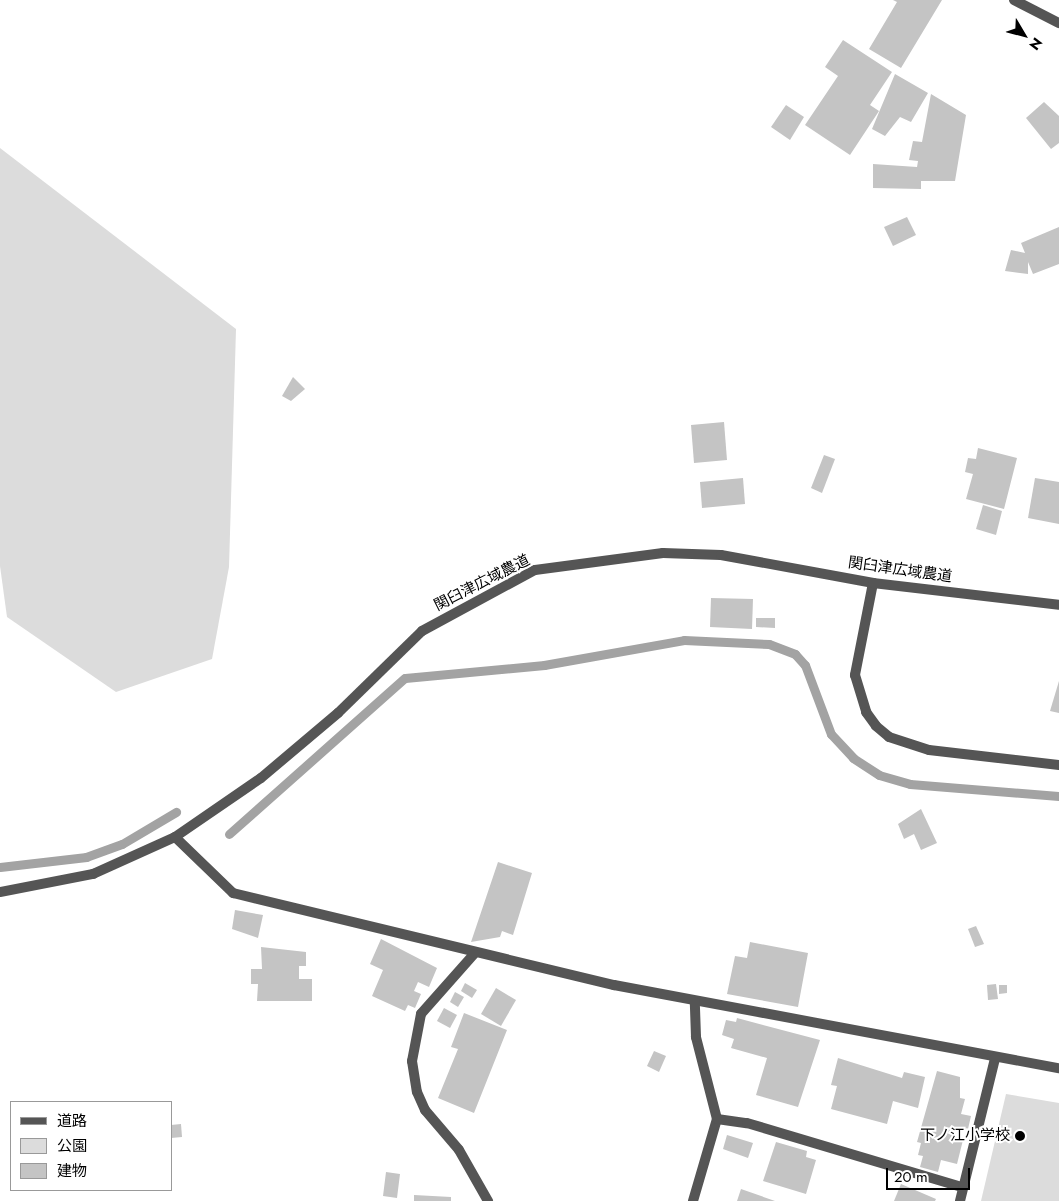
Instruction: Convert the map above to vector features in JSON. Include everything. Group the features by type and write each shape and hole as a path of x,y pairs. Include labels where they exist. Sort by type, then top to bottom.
{"street":[{"path":"1014,0 1059,23"},
{"name":"関臼津広域農道","path":"0,892 93,874 175,838 261,778 338,713 422,631 535,570 663,553 721,555 873,583 1059,605"},
{"path":"873,583 855,675 866,712 876,726 889,737 929,750 1059,765"},
{"path":"175,838 233,893 474,954 695,1002 1059,1068"},
{"path":"474,954 421,1014 412,1062 417,1092 426,1110 459,1150 488,1201"},
{"path":"693,1201 717,1119 696,1037 695,1002"},
{"path":"960,1201 996,1058"},
{"path":"717,1119 747,1122 962,1187"}],"green space":[{"path":"0,148 236,329 229,567 212,659 116,692 7,617 0,566"},
{"name":"下ノ江小学校","path":"1006,1094 1059,1103 1059,1201 981,1201"}],"building":[{"path":"893,0 942,0 901,68 869,49 897,2"},
{"path":"843,40 892,72 870,105 879,111 850,155 805,125 838,76 825,67"},
{"path":"895,74 928,93 911,122 900,117 885,136 872,129"},
{"path":"931,94 966,115 955,181 921,181 921,189 873,188 873,164 917,167 918,161 909,160 913,141 922,142"},
{"path":"1044,102 1059,116 1059,143 1051,149 1026,118"},
{"path":"786,105 804,117 790,140 771,127"},
{"path":"907,217 916,235 893,246 884,227"},
{"path":"1059,227 1059,264 1033,274 1028,262 1028,274 1005,271 1011,250 1025,253 1021,243"},
{"path":"293,377 305,389 291,401 282,396"},
{"path":"724,422 727,460 694,463 691,425"},
{"path":"978,448 1017,458 1004,509 966,499 973,474 965,472 968,458 976,459"},
{"path":"824,455 835,459 822,493 811,488"},
{"path":"743,478 745,504 702,508 700,482"},
{"path":"1035,478 1059,482 1059,524 1028,518"},
{"path":"983,505 1002,511 996,535 976,529"},
{"path":"711,598 753,599 752,629 710,627"},
{"path":"756,618 775,618 775,628 756,627"},
{"path":"1059,681 1059,713 1050,711"},
{"path":"921,809 937,843 921,850 914,834 904,839 898,824"},
{"path":"498,862 532,873 513,935 502,931 500,937 471,942"},
{"path":"235,910 263,915 258,938 232,929"},
{"path":"976,926 984,944 975,947 968,929"},
{"path":"381,939 437,968 429,987 418,982 414,991 421,994 415,1008 408,1005 405,1011 372,996 383,970 370,964"},
{"path":"750,942 808,953 798,1007 727,994 735,956 747,958"},
{"path":"261,947 306,952 306,966 299,966 299,979 312,979 312,1001 257,1001 258,984 251,984 251,969 262,969"},
{"path":"465,983 477,990 472,998 461,991"},
{"path":"996,984 998,999 988,1000 987,985"},
{"path":"999,985 1007,985 1007,993 999,994"},
{"path":"496,988 516,1000 501,1026 481,1014"},
{"path":"455,992 464,997 458,1007 450,1002"},
{"path":"444,1008 457,1015 450,1028 437,1021"},
{"path":"464,1013 507,1030 474,1113 438,1098 458,1049 451,1047"},
{"path":"737,1018 820,1040 798,1107 756,1095 767,1058 731,1048 734,1039 722,1035 726,1020 736,1022"},
{"path":"654,1051 666,1056 659,1072 647,1066"},
{"path":"838,1058 902,1078 904,1072 925,1077 918,1108 893,1101 887,1124 831,1109 837,1086 831,1085"},
{"path":"937,1071 960,1077 960,1098 965,1099 961,1114 971,1116 968,1129 957,1127 954,1139 963,1140 957,1164 941,1160 938,1172 920,1167 923,1156 918,1155 921,1143 917,1142"},
{"path":"181,1124 182,1137 172,1138 172,1125"},
{"path":"727,1135 753,1143 748,1158 723,1149"},
{"path":"776,1142 807,1151 806,1157 816,1160 806,1194 763,1181"},
{"path":"386,1172 400,1174 397,1198 383,1196"},
{"path":"901,1184 936,1199 935,1201 894,1201"},
{"path":"741,1189 775,1201 737,1201"},
{"path":"414,1195 451,1197 451,1201 414,1201"}],"waterway":[{"path":"229,834 405,678 544,665 684,640 769,644 795,654 805,665 831,734 853,758 879,775 910,784 1059,796"},
{"path":"0,867 86,857 122,844 176,812"}],"place":[{"name":"下ノ江小学校","path":"1020,1136"}]}
